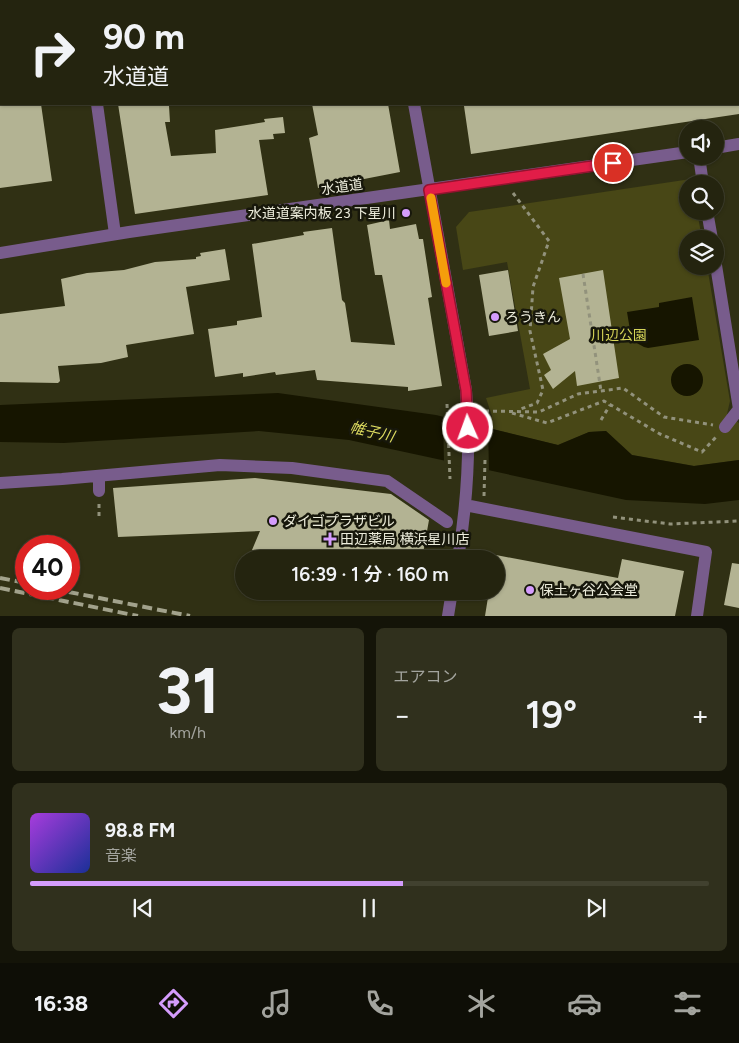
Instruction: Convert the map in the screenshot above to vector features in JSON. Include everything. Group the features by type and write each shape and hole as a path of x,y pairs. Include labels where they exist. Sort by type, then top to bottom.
{"street":[{"path":"97,105 115,234"},
{"path":"414,105 466,390 468,411 468,482 459,550"},
{"path":"724,146 739,144"},
{"name":"水道道","path":"0,253 115,234 679,153"},
{"path":"718,275 739,409 725,427"},
{"path":"0,483 220,465 292,468 387,482 447,522"},
{"path":"98,491 99,476"},
{"path":"465,505 706,552 697,616"},
{"path":"448,616 451,600"}],"path":[{"path":"513,193 549,242 533,287 530,331 543,390 537,403 515,412"},
{"path":"583,274 601,391"},
{"path":"485,411 539,412 578,394 623,388 664,417 725,427"},
{"path":"507,411 547,423 604,401 660,434 702,452 725,427"},
{"path":"448,404 450,480"},
{"path":"601,420 610,404"},
{"path":"613,517 670,524 739,520"}],"green space":[{"name":"川辺公園","path":"679,181 679,220 699,220 700,230 679,230 679,275 709,275 730,401 727,414 739,423 739,460 694,466 632,455 606,431 589,432 558,445 492,429 492,416 486,398 530,389 507,262 463,270 456,227 469,212"}],"water":[{"path":"692,297 699,340 648,348 633,341 627,312 659,307 659,303"},
{"path":"687,364 693,365 698,369 702,374 702,386 698,391 693,395 687,396 681,395 676,391 672,386 671,380 672,374 676,369 681,365"},
{"name":"帷子川","path":"278,393 436,415 558,445 589,432 606,431 632,455 694,466 739,460 739,500 705,504 626,500 349,440 259,431 64,443 0,442 0,405"}],"pier":[{"path":"443,414 488,425 489,473 444,463"}],"building":[{"path":"0,105 41,105 52,181 0,188"},
{"path":"118,105 169,106 170,122 165,122 171,156 216,153 215,130 265,122 264,119 283,117 285,133 273,134 274,139 259,140 268,195 135,214"},
{"path":"312,105 388,105 400,172 318,188 309,138 318,135"},
{"path":"739,105 739,114 699,120 679,120 679,123 471,154 464,106"},
{"path":"389,220 390,229 416,224 419,239 423,239 432,297 428,298 442,386 408,391 408,387 317,380 315,370 276,375 275,372 243,377 243,373 215,377 208,329 237,325 237,321 262,317 252,244 304,235 303,232 332,228 342,300 345,303 351,342 395,345 382,275 375,275 367,225"},
{"path":"225,249 230,280 186,287 194,334 126,345 128,357 101,363 58,366 60,381 58,383 0,382 0,314 65,306 61,279 87,273 124,270 155,262 196,259 196,257 201,256 200,253"},
{"path":"508,270 518,331 489,336 479,275"},
{"path":"603,270 619,378 577,386 575,371 553,389 544,375 551,370 543,354 570,339 559,278"},
{"name":"ダイゴプラザビル","path":"255,478 391,494 429,520 424,550 252,550 260,531 118,537 113,488"},
{"path":"505,557 618,578 622,559 684,571 675,616 485,616 488,600 505,600"},
{"path":"732,563 739,564 739,608 724,605"}],"railway":[{"path":"0,578 15,581"},
{"path":"0,588 138,616"},
{"path":"80,594 190,616"}],"slow traffic":[{"path":"431,198 446,283"}],"place":[{"name":"水道道案内板 23 下星川","path":"406,213"},
{"name":"ろうきん","path":"495,317"},
{"name":"ダイゴプラザビル","path":"273,521"},
{"name":"田辺薬局 横浜星川店","path":"330,539"},
{"name":"保土ヶ谷公会堂","path":"530,590"}],"route":[{"path":"468,428 466,390 429,190 613,163"}]}
